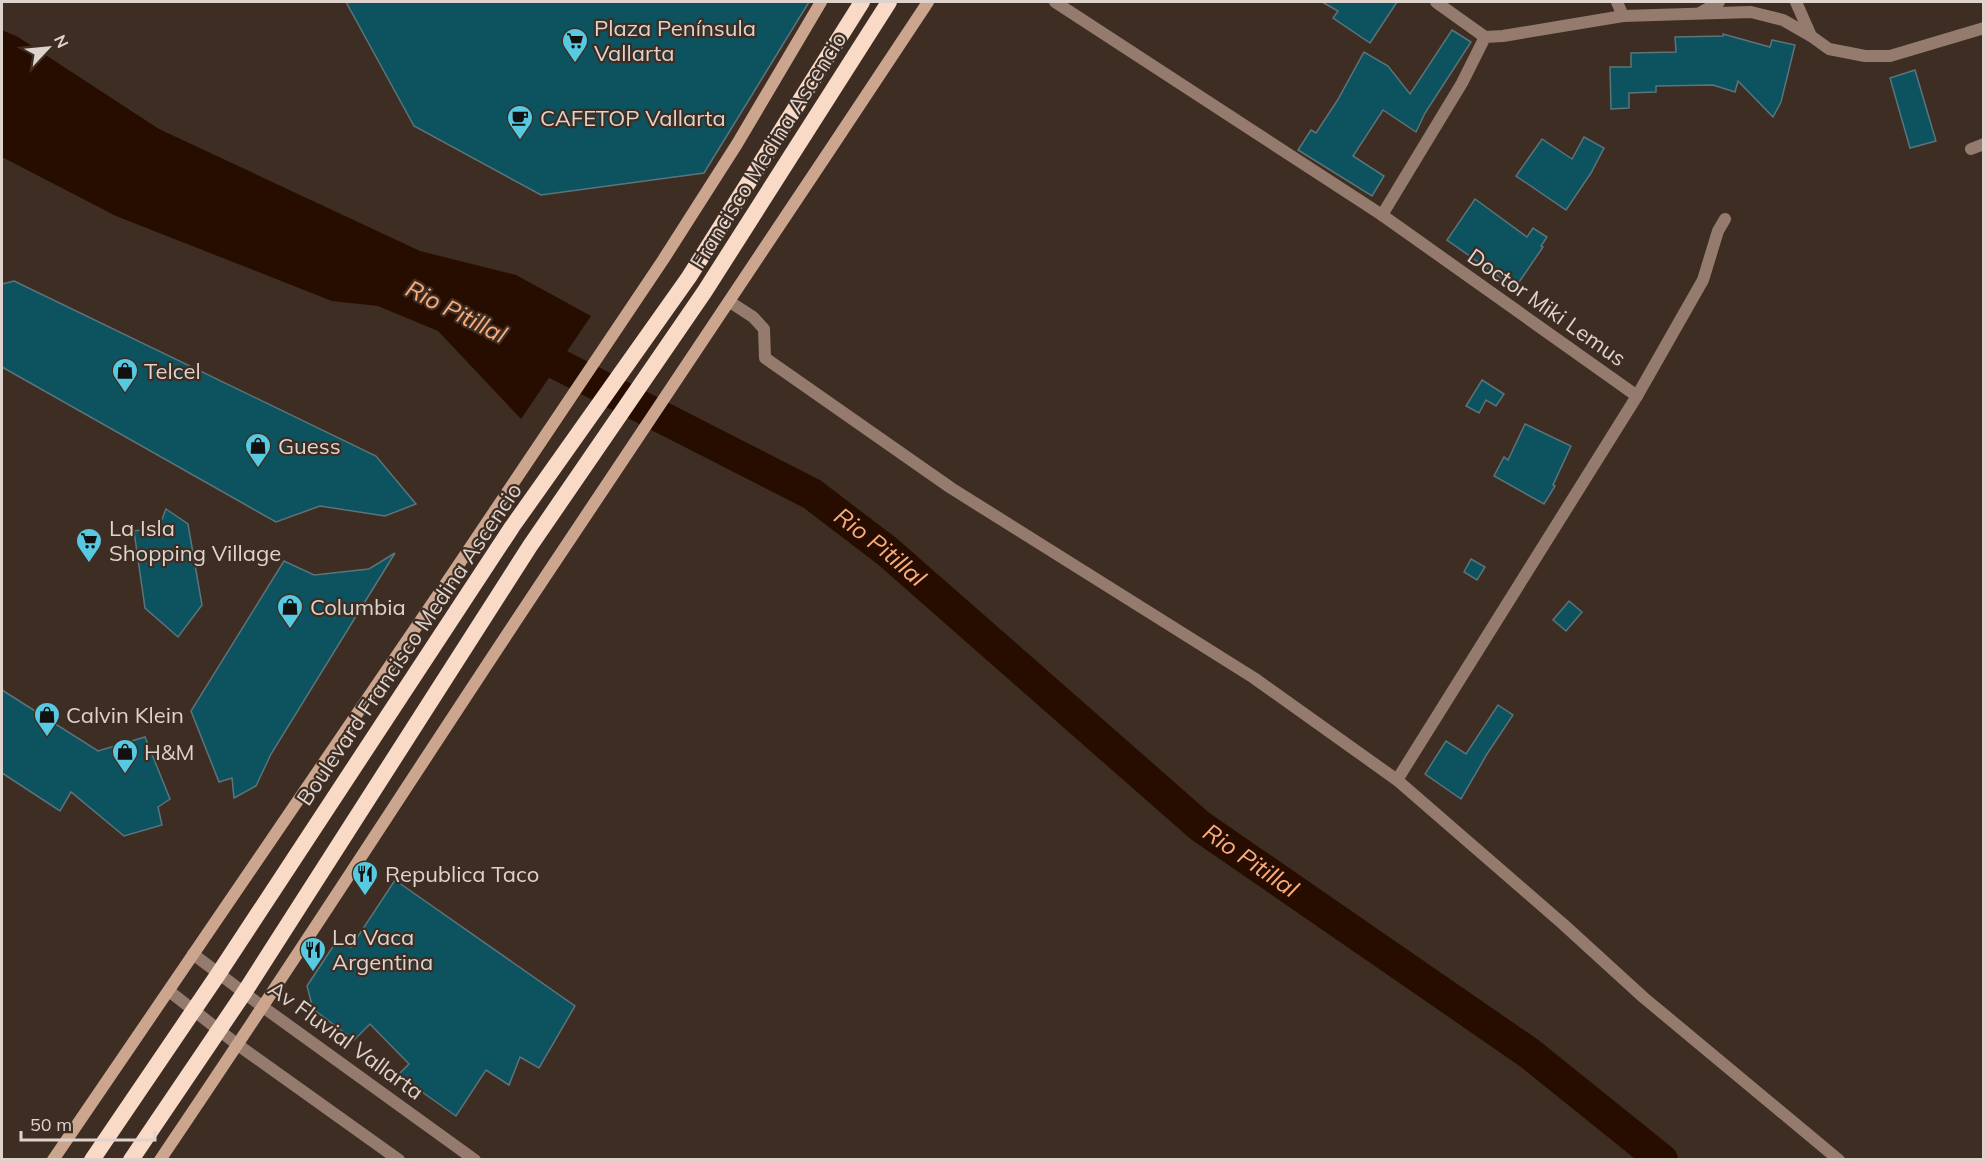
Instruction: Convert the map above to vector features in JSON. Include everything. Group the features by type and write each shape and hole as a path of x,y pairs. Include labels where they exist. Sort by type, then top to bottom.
{"highway":[{"name":"Francisco Medina Ascencio","path":"688,277 862,2"},
{"name":"Francisco Medina Ascencio","path":"705,291 889,2"},
{"name":"Boulevard Francisco Medina Ascencio","path":"92,1160 219,973 512,527 688,277"},
{"name":"Boulevard Francisco Medina Ascencio","path":"131,1160 244,993 530,546 705,291"}],"main road":[{"path":"53,1160 466,554 663,260 737,144 821,2"},
{"path":"160,1160 928,2"}],"street":[{"name":"Doctor Miki Lemus","path":"1055,2 1382,215 1637,396 1398,780"},
{"path":"1436,2 1485,37 1623,16 1752,12 1783,20 1829,49 1865,56 1890,56 1983,28"},
{"path":"1617,2 1623,16"},
{"path":"1699,14 1719,2"},
{"path":"1796,2 1810,36"},
{"path":"1382,215 1462,83 1485,37"},
{"path":"1637,396 1703,280 1718,231 1725,219"},
{"path":"728,305 753,316 764,329 765,358 951,488 1254,678 1398,780 1563,924 1642,997 1839,1160"},
{"name":"Av Fluvial Vallarta","path":"193,954 475,1160"},
{"path":"169,991 238,1045 399,1160"}],"water":[{"path":"2,30 18,37 159,129 420,251 516,275 591,316 521,419 438,331 378,306 332,301 116,216 2,157"}],"building":[{"name":"Plaza Península Vallarta","path":"346,2 809,2 704,173 541,195 414,126"},
{"path":"1322,2 1397,2 1370,43 1333,18 1338,11"},
{"path":"1452,30 1471,42 1425,113 1416,132 1383,110 1353,156 1384,176 1372,196 1298,150 1311,130 1316,133 1364,52 1388,66 1410,94"},
{"path":"1723,34 1770,47 1772,40 1795,45 1781,102 1773,117 1738,81 1735,92 1713,85 1656,86 1656,92 1629,93 1629,108 1611,109 1610,67 1631,67 1631,53 1676,52 1675,37 1723,36"},
{"path":"1915,70 1936,141 1910,148 1890,78"},
{"path":"1584,137 1604,148 1591,173 1566,210 1516,176 1542,139 1572,159"},
{"path":"1475,199 1527,237 1533,228 1547,237 1541,246 1543,247 1515,288 1447,240"},
{"path":"14,281 376,456 416,504 385,516 320,506 276,522 2,367 2,284"},
{"path":"1482,380 1504,394 1496,406 1486,400 1479,413 1466,406"},
{"path":"1525,424 1571,446 1553,485 1555,486 1544,504 1494,476 1504,457 1508,460"},
{"path":"166,509 188,524 202,605 178,637 145,608 134,531 159,527"},
{"path":"395,553 271,754 256,786 234,798 232,778 219,782 191,711 284,561 314,575 369,569"},
{"path":"1471,559 1485,567 1477,580 1464,572"},
{"path":"1569,601 1582,612 1566,631 1553,620"},
{"path":"2,690 98,751 145,737 170,799 158,807 162,825 124,836 71,792 60,811 2,773"},
{"path":"1498,705 1513,715 1461,799 1425,774 1446,741 1466,754"},
{"path":"395,880 575,1006 539,1068 520,1057 509,1085 486,1070 456,1116 398,1075 409,1064 370,1024 354,1040 313,1009 307,986 336,942 351,947"}],"waterway":[{"name":"Rio Pitillal","path":"520,345 812,494 888,552 1200,826 1529,1053 1662,1160"}],"place":[{"name":"Plaza Península Vallarta","path":"575,64"},
{"name":"CAFETOP Vallarta","path":"520,141"},
{"name":"Telcel","path":"125,394"},
{"name":"Guess","path":"258,469"},
{"name":"La Isla Shopping Village","path":"89,564"},
{"name":"Columbia","path":"290,630"},
{"name":"Calvin Klein","path":"47,738"},
{"name":"H&M","path":"125,775"},
{"name":"Republica Taco","path":"365,897"},
{"name":"La Vaca Argentina","path":"313,973"}]}
